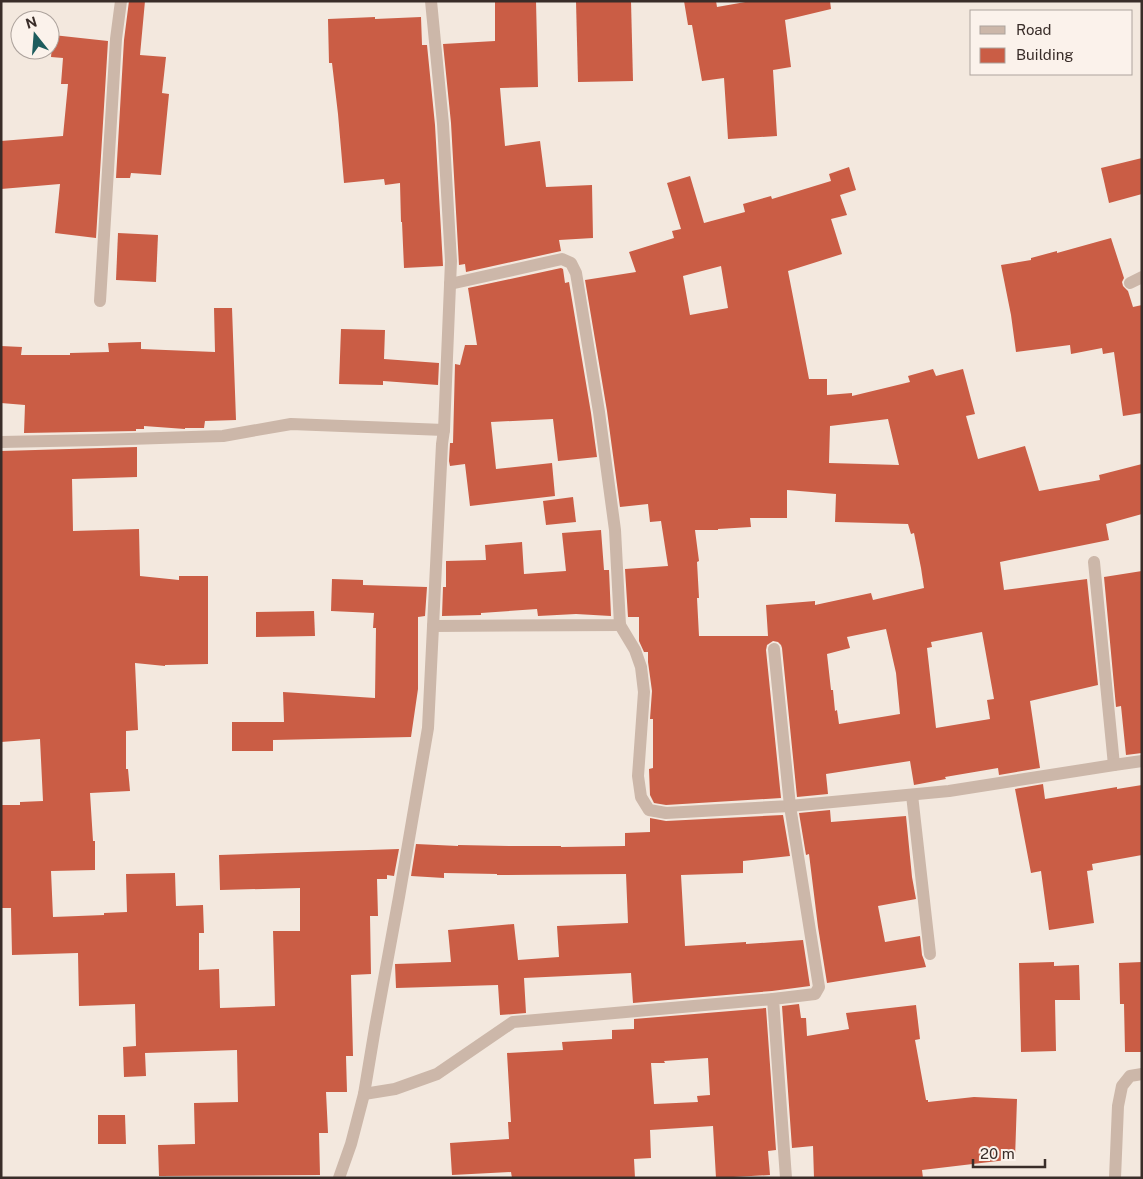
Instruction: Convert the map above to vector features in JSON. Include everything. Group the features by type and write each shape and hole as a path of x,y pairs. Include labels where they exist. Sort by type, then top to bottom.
{"street":[{"path":"100,301 116,39 121,1"},
{"path":"339,1178 351,1144 364,1094 400,897 428,728 451,262 444,124 432,1"},
{"path":"450,284 562,259 571,263 576,272 599,412 615,530 620,625 635,650 641,667 644,692 638,776 641,798 649,810 666,813 790,806 912,795 1142,761"},
{"path":"1,442 223,436 291,424 444,430"},
{"path":"1094,562 1114,765"},
{"path":"433,626 620,625"},
{"path":"364,1094 395,1089 437,1074 513,1022 815,994 819,987 790,806 774,649"},
{"path":"912,795 930,954"},
{"path":"773,999 786,1178"},
{"path":"1115,1178 1118,1106 1122,1086 1130,1076 1142,1074"}],"building":[{"path":"129,1 145,1 140,55 166,57 162,93 169,94 161,175 131,173 130,178 116,178 124,40"},
{"path":"495,1 536,1 538,87 500,88 505,146 540,141 546,187 592,185 593,238 559,240 561,251 466,272 465,264 459,265 451,123 443,44 495,41"},
{"path":"576,1 631,1 633,81 578,82"},
{"path":"684,1 716,1 717,7 751,1 830,1 831,9 785,20 791,67 773,70 777,136 728,139 724,78 702,81 692,25 688,25"},
{"path":"375,17 375,19 421,17 422,45 427,45 435,125 443,266 404,268 400,183 385,185 384,179 344,183 332,63 329,63 328,19"},
{"path":"60,36 108,41 96,238 55,233 60,184 1,189 1,141 63,136 68,84 61,84 63,58 60,58"},
{"path":"1142,158 1142,194 1109,203 1101,168"},
{"path":"849,167 856,190 840,195 847,215 831,219 842,254 788,271 809,379 827,379 827,395 852,393 852,396 910,382 908,376 933,369 936,376 963,369 975,414 966,416 978,459 1025,446 1039,491 1100,480 1099,475 1142,464 1142,514 1106,524 1109,540 1000,562 1004,590 1087,579 1098,685 1030,701 1040,768 999,775 998,768 945,777 946,779 914,785 910,761 826,774 828,794 797,797 782,648 778,642 773,641 767,645 766,650 781,798 666,805 654,803 650,795 649,769 653,768 653,719 650,719 652,691 648,652 644,652 639,641 639,617 628,617 625,569 668,566 661,521 650,522 648,504 620,507 607,411 585,280 636,272 629,252 674,238 672,231 681,229 667,183 690,176 704,223 745,212 743,204 771,196 772,199 831,181 829,174","holes":["721,266 728,308 690,315 683,276","888,419 899,465 829,463 830,426","787,490 836,494 835,522 908,524 911,534 914,533 924,588 873,600 871,593 815,605 815,601 766,605 768,636 699,636 697,598 699,598 697,562 699,561 695,530 751,527 750,518 787,518","886,629 896,673 900,714 839,724 837,710 835,711 833,690 831,690 827,654 850,648 847,637","982,632 994,699 987,700 990,719 936,728 927,648 932,647 931,642"]},
{"path":"118,233 158,235 156,282 116,280"},
{"path":"1111,238 1124,278 1123,286 1128,291 1133,307 1142,305 1142,413 1123,416 1114,352 1103,354 1102,348 1071,354 1070,345 1016,352 1001,265 1031,260 1031,258"},
{"path":"563,269 565,283 569,282 597,457 558,461 553,419 491,422 496,469 552,463 555,496 470,506 465,464 450,466 449,461 450,443 453,443 455,364 460,365 465,345 477,345 468,288"},
{"path":"214,308 232,308 236,420 205,421 204,428 185,429 144,426 144,429 136,429 136,431 24,433 25,405 1,403 1,346 22,347 21,355 70,355 70,353 109,352 108,343 141,342 141,349 215,352"},
{"path":"341,329 385,330 384,359 439,363 438,385 383,381 383,385 339,384"},
{"path":"137,447 137,477 72,479 73,531 139,529 140,576 179,580 179,576 208,576 208,664 165,666 135,663 138,730 126,731 126,769 128,769 130,791 90,793 93,841 95,841 95,870 51,871 53,917 127,912 126,874 175,873 176,906 203,905 204,933 199,933 199,970 219,969 220,1008 275,1006 273,931 300,931 300,888 220,890 219,855 399,849 394,876 387,875 387,879 377,879 378,916 370,916 371,974 351,975 353,1056 346,1056 347,1092 326,1092 328,1133 319,1133 320,1175 159,1176 158,1145 195,1144 194,1103 238,1102 237,1050 145,1053 146,1076 124,1077 123,1047 136,1046 135,1004 79,1006 78,953 12,955 11,908 1,908 1,805 20,805 20,802 43,801 40,739 1,742 1,451"},
{"path":"573,497 576,522 546,525 543,501"},
{"path":"601,530 604,570 609,570 611,616 576,614 538,616 537,609 481,613 481,615 442,616 443,587 446,587 446,561 486,560 485,545 522,542 524,574 566,571 562,533"},
{"path":"1142,571 1142,753 1126,755 1121,706 1116,707 1104,577"},
{"path":"332,579 363,580 363,585 427,587 425,616 418,617 418,689 411,737 273,740 273,751 232,751 232,722 284,722 283,692 375,698 376,628 373,628 374,613 331,611"},
{"path":"314,611 315,636 256,637 256,612"},
{"path":"1043,784 1045,799 1117,787 1117,789 1142,785 1142,855 1092,864 1093,870 1087,871 1094,923 1049,930 1041,871 1031,873 1015,789"},
{"path":"830,810 831,822 906,816 916,899 878,906 885,942 920,936 922,955 926,967 827,983 809,854 806,855 799,813"},
{"path":"783,815 790,856 743,861 743,873 681,875 685,946 803,940 810,986 633,1003 631,973 524,978 526,1013 500,1015 498,985 396,988 395,964 451,962 448,930 514,924 518,960 559,957 557,926 628,923 626,874 497,875 444,873 444,878 411,876 416,844 561,847 625,846 625,833 650,832 650,818 666,821"},
{"path":"1054,962 1054,966 1079,965 1080,1000 1055,1000 1056,1051 1021,1052 1019,963"},
{"path":"1142,962 1142,1052 1125,1052 1124,1004 1120,1004 1119,963"},
{"path":"799,1004 801,1018 806,1018 807,1036 849,1029 846,1013 916,1005 920,1039 915,1040 926,1100 928,1102 974,1097 1017,1099 1015,1159 922,1170 923,1178 814,1178 813,1146 792,1148 782,1006"},
{"path":"766,1008 776,1150 768,1151 770,1175 716,1178 713,1126 650,1130 651,1158 634,1159 635,1178 512,1178 511,1172 452,1175 450,1143 509,1139 508,1122 511,1122 507,1053 563,1050 562,1042 612,1039 612,1030 634,1029 634,1019","holes":["708,1058 710,1095 697,1096 698,1102 654,1104 651,1063"]},
{"path":"98,1115 125,1115 126,1144 98,1144"}]}
